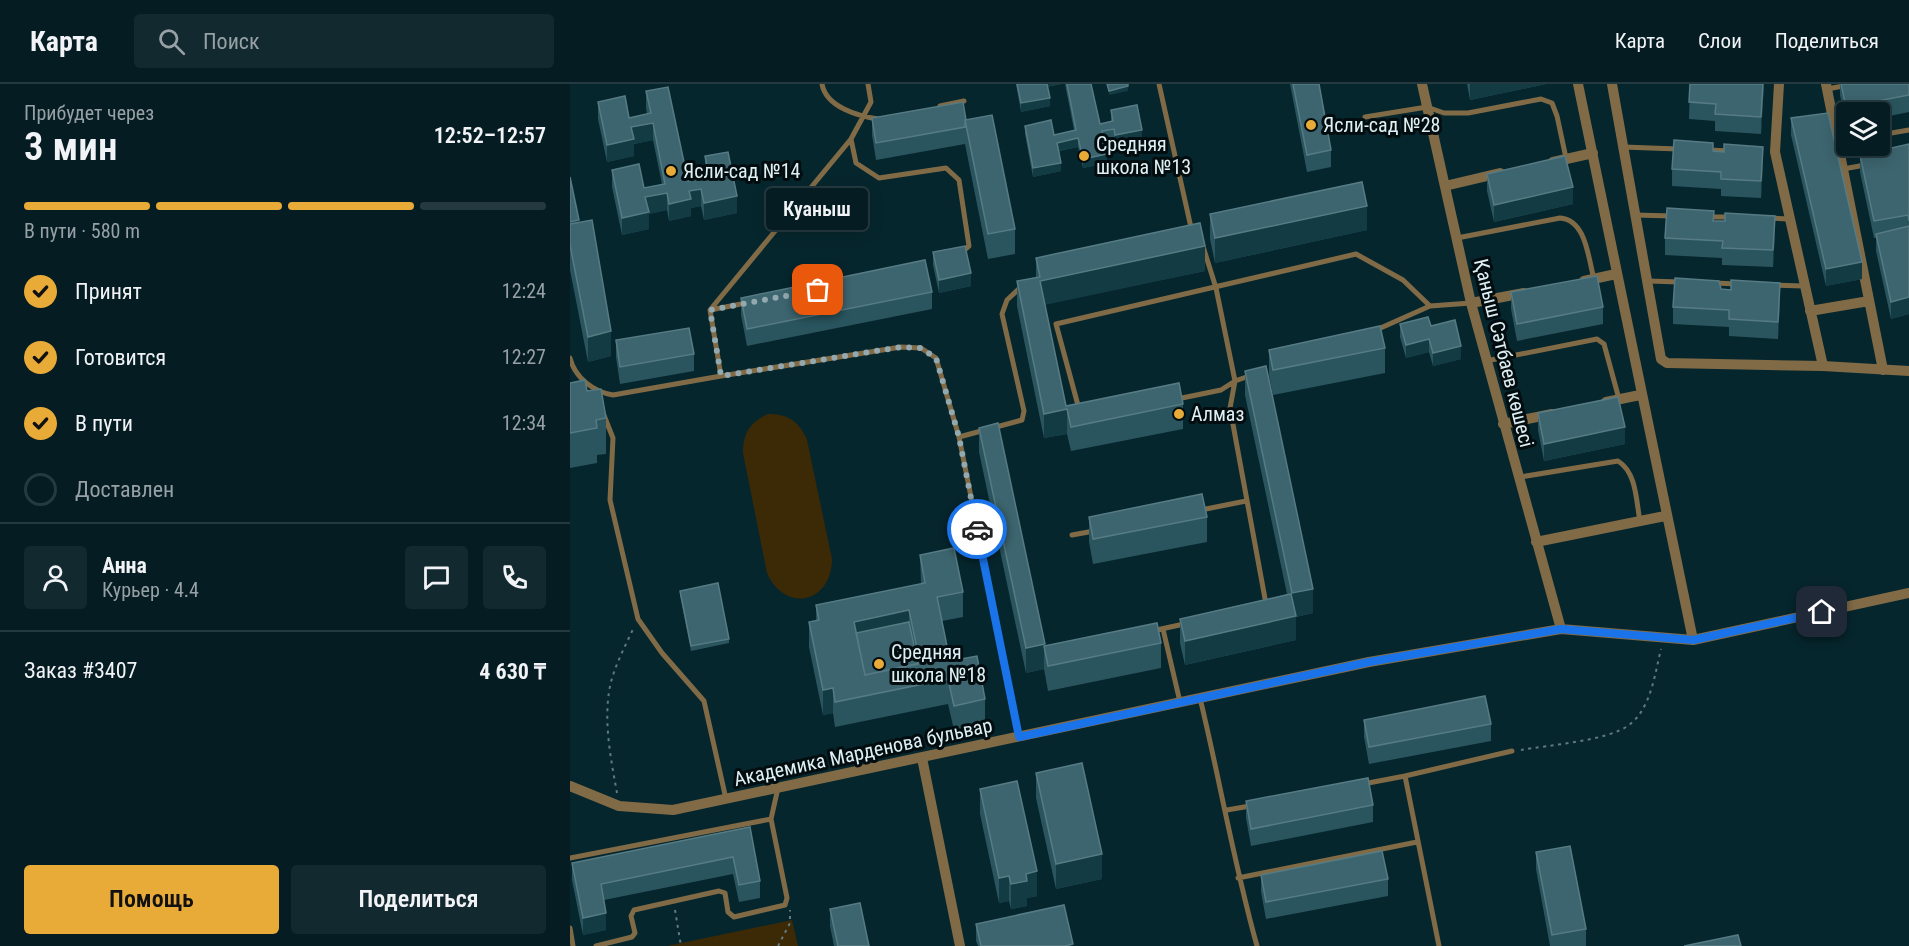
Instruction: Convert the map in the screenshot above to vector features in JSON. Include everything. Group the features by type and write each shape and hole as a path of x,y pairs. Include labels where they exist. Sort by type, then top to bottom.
{"street":[{"name":"Қаныш Сәтбаев көшесі","path":"1422,84 1486,361 1561,629"},
{"path":"1578,84 1665,516 1693,640"},
{"path":"1612,84 1660,359 1667,363 1823,366 1909,371"},
{"path":"1779,84 1775,153 1823,366"},
{"path":"1827,86 1836,120"},
{"path":"1544,164 1593,153"},
{"path":"1842,156 1843,170 1882,370"},
{"path":"1445,186 1511,171"},
{"path":"1572,284 1616,274"},
{"path":"1472,303 1538,290"},
{"path":"1810,311 1869,301"},
{"path":"1596,404 1640,395"},
{"path":"1503,424 1561,412"},
{"path":"1536,542 1665,516"},
{"name":"Академика Марденова бульвар","path":"570,786 619,806 673,810 1369,662 1561,629 1693,640 1909,593"},
{"path":"922,758 960,946"}],"lane":[{"path":"822,84 831,102 863,117 880,120 890,117"},
{"path":"721,376 710,310 852,139 871,102 868,84"},
{"path":"1159,84 1191,229 1204,244 1216,288 1235,381 1230,408 1267,607 1255,610"},
{"path":"1827,86 1854,84"},
{"path":"1365,117 1427,108 1444,113 1468,113 1541,99 1552,103 1566,159"},
{"path":"932,108 964,101"},
{"path":"1890,133 1909,130"},
{"path":"852,139 856,163 879,178 946,168 954,173 959,180 969,236 969,246 954,254"},
{"path":"1623,147 1682,149"},
{"path":"1705,150 1740,151"},
{"path":"1763,152 1775,153"},
{"path":"1843,170 1876,162"},
{"path":"1635,215 1682,216"},
{"path":"1706,217 1741,218"},
{"path":"1457,238 1560,218 1568,219 1579,226 1594,279"},
{"path":"1765,218 1789,219"},
{"path":"1084,414 1077,406 1056,324 1356,254 1404,280 1430,306"},
{"path":"1646,281 1691,282"},
{"path":"1703,283 1748,284"},
{"path":"959,437 1022,420 1024,411 1002,314 1007,300 1019,287 1030,284"},
{"path":"1770,285 1804,286"},
{"path":"710,310 753,302"},
{"path":"1366,334 1430,306 1472,303"},
{"path":"1486,361 1597,339 1604,344 1619,399"},
{"path":"586,393 613,395 901,347 921,348 936,358 959,437 1019,737"},
{"path":"570,358 571,364 595,392 598,401"},
{"path":"1175,400 1221,390 1235,381 1255,374"},
{"path":"602,410 613,438 610,500 638,620 662,654 704,701 726,799"},
{"path":"1518,477 1618,461 1626,466 1631,476 1640,521"},
{"path":"1188,513 1246,501"},
{"path":"1072,536 1107,529"},
{"path":"1142,633 1186,624"},
{"path":"1163,629 1180,702"},
{"path":"1200,698 1227,810 1238,878 1257,946"},
{"path":"1361,784 1512,751"},
{"path":"1405,776 1439,946"},
{"path":"596,946 632,937 635,933 631,916 634,909 719,891 724,893 728,912 734,917 785,905 787,898 771,819 778,788"},
{"path":"1227,810 1260,804"},
{"path":"570,858 771,819"},
{"path":"1238,878 1418,842"},
{"path":"570,928 573,946"}],"path":[{"path":"619,806 608,738 609,691 620,658 638,620"},
{"path":"1512,751 1584,740 1629,725 1643,709 1653,682 1664,638"},
{"path":"673,901 681,946"},
{"path":"778,946 790,923 791,914 785,905"}],"shaded area":[{"path":"768,414 781,415 792,420 807,440 832,559 830,574 824,586 816,594 806,598 795,598 785,594 775,586 767,573 743,453 744,440 749,429 756,421"},
{"path":"792,920 798,946 667,946"}],"building":[{"path":"1017,84 1047,84 1050,98 1021,103"},
{"path":"1067,84 1091,84 1100,124 1113,121 1111,110 1137,105 1142,130 1115,135 1114,129 1102,131 1107,154 1083,159 1078,138 1057,143 1061,163 1033,168 1025,126 1051,120 1054,135 1076,130"},
{"path":"1107,84 1128,84 1128,86 1109,91"},
{"name":"Ясли-сад №28","path":"1293,84 1319,84 1331,150 1307,155"},
{"path":"1690,84 1763,84 1761,117 1715,114 1716,104 1689,102"},
{"path":"1841,84 1909,84 1909,95 1872,102 1845,102"},
{"path":"668,87 688,181 701,178 699,172 708,171 705,156 728,152 737,196 704,203 701,189 689,191 691,199 669,204 667,193 645,197 649,212 622,218 612,170 639,164 644,188 665,184 653,123 631,127 634,139 607,145 598,102 625,96 629,118 651,113 646,91"},
{"path":"963,102 965,127 876,143 872,118"},
{"path":"1828,113 1862,262 1826,269 1791,118"},
{"path":"992,115 1015,229 988,234 965,120"},
{"path":"1674,140 1713,143 1713,151 1724,152 1724,144 1763,147 1761,181 1721,179 1721,172 1672,169"},
{"path":"1909,144 1909,221 1908,215 1874,221 1860,156 1890,156 1890,148"},
{"path":"1565,156 1573,187 1494,205 1487,174"},
{"path":"570,177 579,220 570,222"},
{"path":"1362,182 1367,206 1215,238 1210,214"},
{"path":"1667,208 1714,211 1713,221 1725,221 1725,213 1775,216 1773,250 1722,248 1723,241 1665,238"},
{"path":"592,220 611,331 588,337 570,245 570,224"},
{"path":"1200,223 1205,246 1040,281 1066,406 1179,383 1183,404 1071,427 1067,409 1044,414 1017,281 1040,277 1036,258"},
{"path":"1909,226 1909,297 1891,302 1876,234"},
{"path":"965,246 971,273 939,280 933,252"},
{"path":"925,260 932,292 747,329 741,298"},
{"path":"1597,276 1603,307 1517,324 1511,292"},
{"path":"1675,278 1719,281 1721,289 1731,290 1731,280 1780,283 1778,322 1729,319 1729,310 1673,307"},
{"path":"1428,317 1431,326 1455,320 1461,346 1433,353 1429,339 1406,345 1400,324"},
{"path":"1380,326 1385,348 1273,370 1269,350"},
{"path":"689,328 694,354 620,367 616,340"},
{"path":"1266,366 1313,589 1292,593 1245,371"},
{"path":"585,380 587,391 601,389 606,418 596,420 597,428 570,433 570,383"},
{"path":"1618,397 1625,427 1544,444 1538,413"},
{"path":"998,423 1045,644 1026,648 979,428"},
{"path":"1202,494 1207,517 1093,539 1089,517"},
{"path":"954,548 963,592 937,597 950,661 977,656 985,699 954,706 948,679 835,702 833,688 823,690 809,622 819,620 816,605 925,583 920,555","holes":["909,610 920,663 865,675 854,622"]},
{"path":"718,583 729,639 691,646 680,591"},
{"path":"1291,594 1296,616 1185,641 1180,619"},
{"path":"909,622 918,664 865,675 856,633"},
{"path":"1157,623 1161,643 1048,666 1044,646"},
{"path":"1485,696 1491,724 1369,747 1364,720"},
{"path":"1082,763 1102,854 1056,864 1036,773"},
{"path":"1368,778 1373,805 1251,829 1246,801"},
{"path":"1017,781 1037,871 1026,874 1027,881 1011,884 1009,876 999,878 980,789"},
{"path":"750,827 760,881 739,885 733,857 601,884 606,913 583,918 572,863"},
{"path":"1570,846 1586,929 1552,935 1536,852"},
{"path":"1382,851 1388,879 1266,902 1261,875"},
{"path":"860,903 869,946 838,946 830,909"},
{"path":"1064,905 1073,944 1065,946 981,946 976,924"},
{"path":"1738,935 1741,946 1684,946"}],"way so far":[{"path":"818,290 710,310 721,376 901,347 921,348 936,358 959,437 977,529"}],"place":[{"name":"Ясли-сад №28","path":"1311,125"},
{"name":"Средняя школа №13","path":"1084,156"},
{"name":"Ясли-сад №14","path":"671,171"},
{"name":"Куаныш","path":"818,290"},
{"name":"Алмаз","path":"1179,414"},
{"name":"Средняя школа №18","path":"879,664"}],"route":[{"path":"977,529 1019,737 1369,662 1561,629 1693,640 1822,612"}]}
